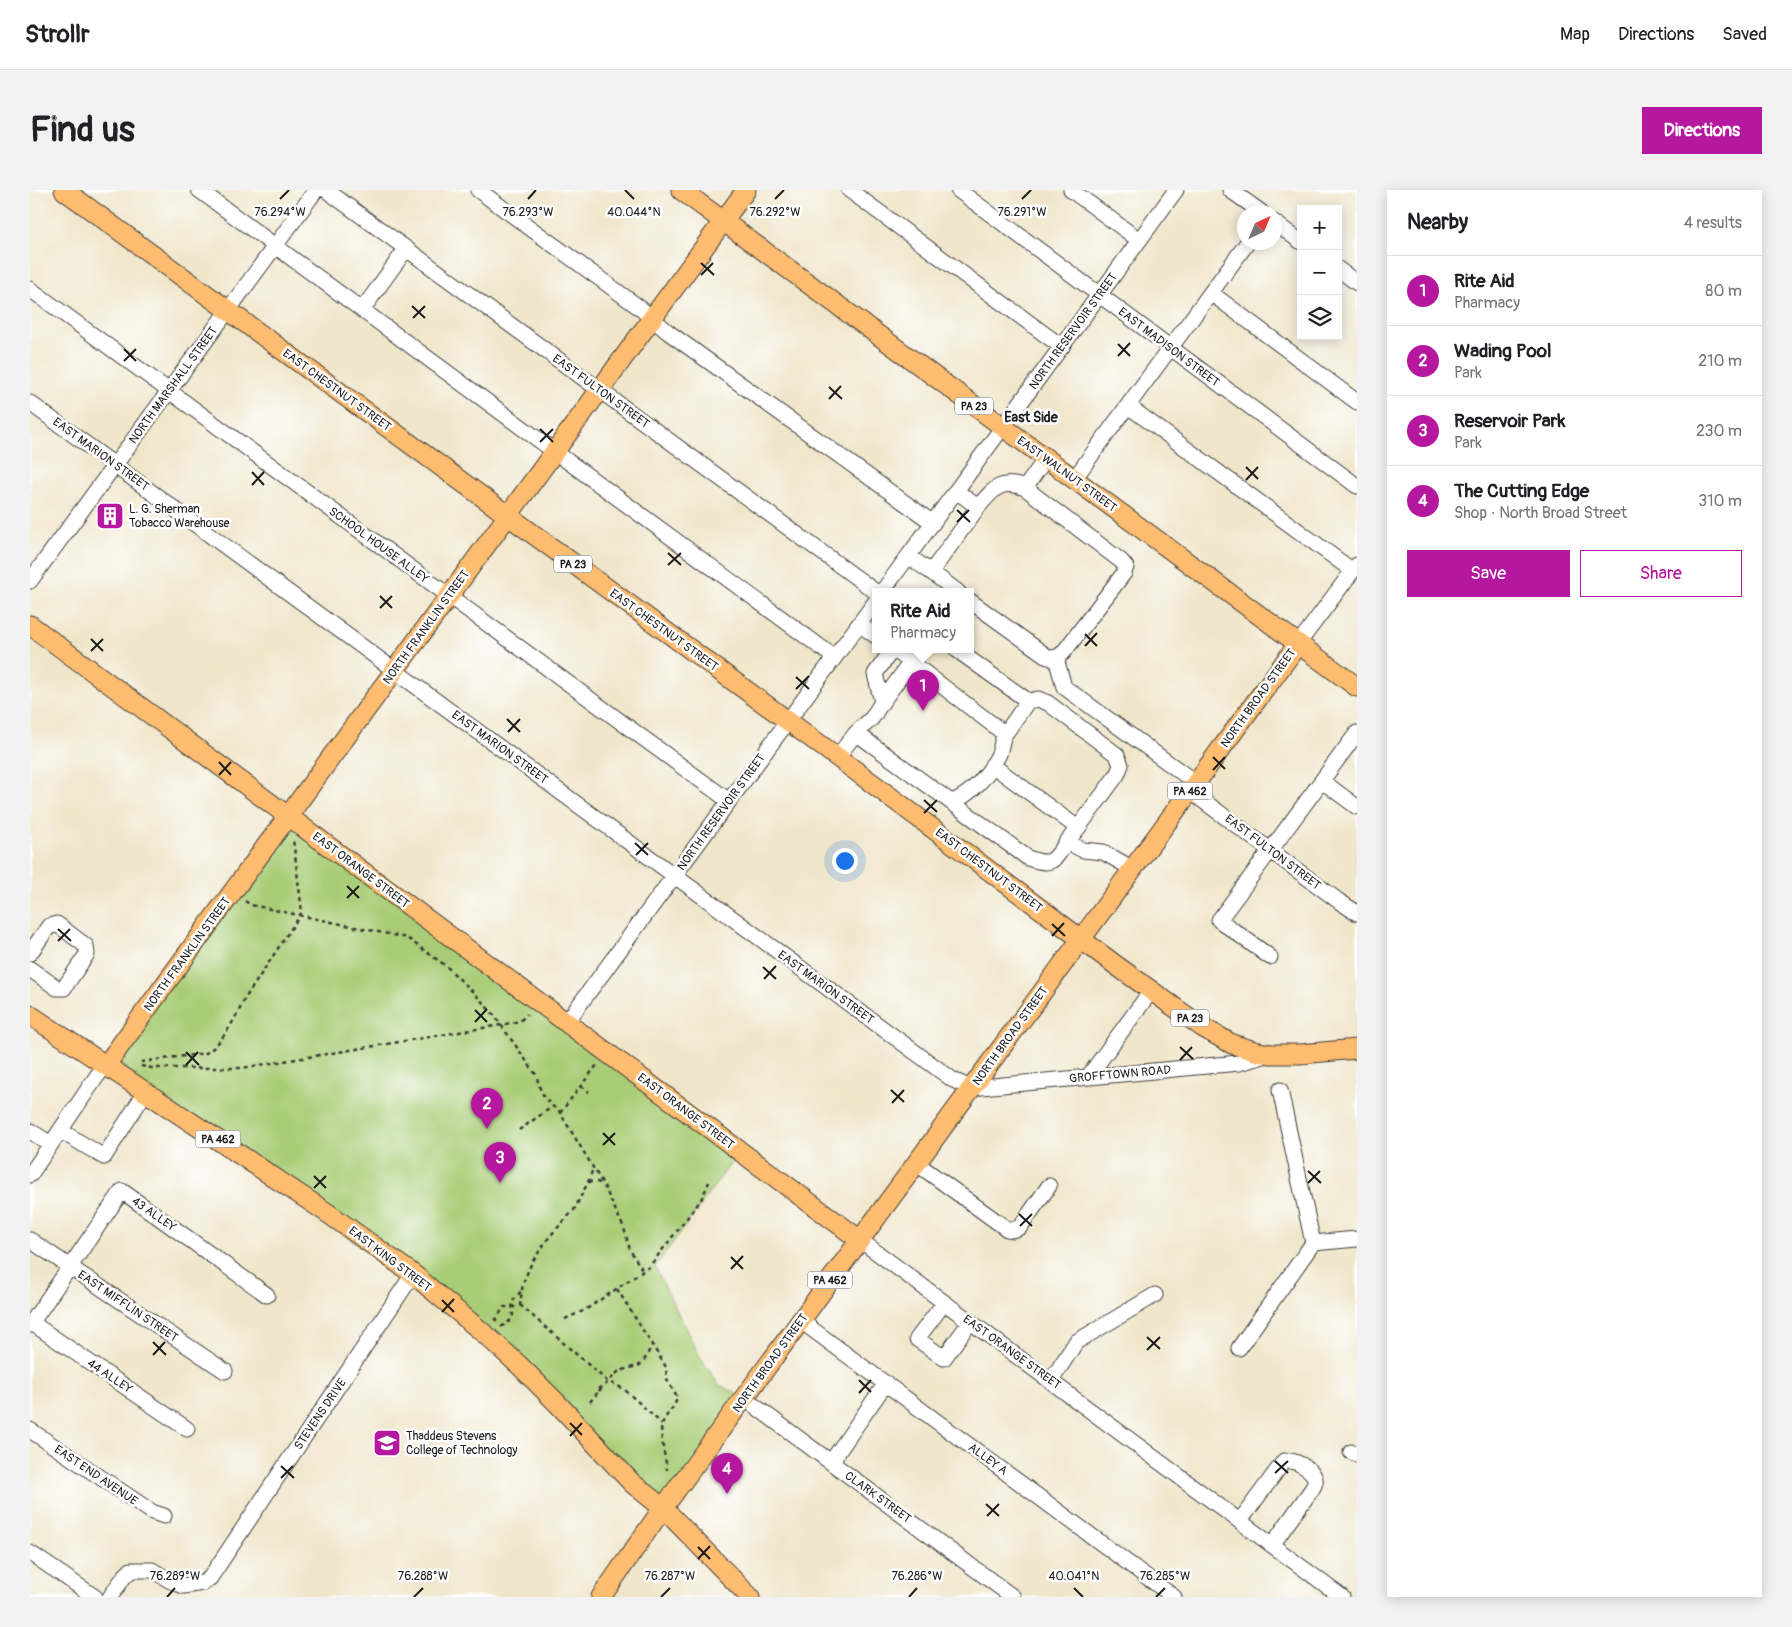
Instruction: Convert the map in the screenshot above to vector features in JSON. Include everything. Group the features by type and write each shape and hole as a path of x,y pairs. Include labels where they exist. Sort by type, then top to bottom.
{"main road":[{"name":"EAST CHESTNUT STREET","path":"64,190 837,757 1151,991 1217,1036 1246,1048 1271,1054"},
{"name":"EAST WALNUT STREET","path":"681,190 1357,687"},
{"name":"NORTH FRANKLIN STREET","path":"106,1065 746,190"},
{"name":"EAST ORANGE STREET","path":"30,625 860,1240"},
{"name":"NORTH BROAD STREET","path":"601,1597 663,1508 1298,644"},
{"name":"EAST KING STREET","path":"30,1015 350,1228 413,1274 487,1336 558,1404 632,1482 663,1508 750,1597"},
{"name":"GROFFTOWN ROAD","path":"1271,1054 1300,1054 1357,1049"}],"street":[{"path":"199,190 834,657"},
{"name":"NORTH MARSHALL STREET","path":"30,581 316,190"},
{"name":"EAST FULTON STREET","path":"326,190 872,589"},
{"path":"478,190 652,318 668,332 933,523"},
{"path":"849,190 1062,346"},
{"name":"EAST MADISON STREET","path":"958,190 1357,486"},
{"path":"1070,190 1140,240"},
{"name":"NORTH RESERVOIR STREET","path":"885,588 1176,190"},
{"path":"1230,190 1251,205"},
{"path":"1282,228 1297,239"},
{"path":"362,310 406,249"},
{"path":"1074,479 1242,250"},
{"path":"1342,272 1357,283"},
{"name":"SCHOOL HOUSE ALLEY","path":"30,289 729,800"},
{"path":"1211,294 1357,402"},
{"name":"EAST MARION STREET","path":"30,403 948,1077 972,1088"},
{"path":"1128,406 1355,568"},
{"path":"1024,488 1046,458"},
{"path":"931,572 978,507 997,486 1014,483 1024,488 1121,561 1126,567 1124,573 1063,653 1056,658 1048,657 974,604"},
{"path":"956,491 978,507"},
{"path":"908,556 953,588"},
{"name":"NORTH BROAD STREET","path":"1298,644 1355,568"},
{"name":"NORTH RESERVOIR STREET","path":"566,1023 872,606"},
{"path":"858,624 872,633"},
{"path":"882,702 875,674 891,653"},
{"path":"898,653 1003,737"},
{"path":"961,653 1028,701"},
{"name":"EAST FULTON STREET","path":"1056,658 1064,687 1193,787 1271,851 1357,913"},
{"path":"837,757 856,733 872,718 911,662"},
{"path":"856,733 1028,858 1043,863 1054,860 1117,775 1121,765 1117,755 1048,703 1038,699 1028,701 1003,737 1000,754 992,766 965,797 952,802"},
{"path":"1270,957 1219,920 1357,733"},
{"path":"992,766 1078,828"},
{"path":"1322,782 1357,807"},
{"path":"1067,842 1083,850 1102,852 1133,868"},
{"path":"30,953 49,926 57,924 86,946 87,954 64,988 57,988 30,969"},
{"path":"1088,1077 1151,991"},
{"name":"GROFFTOWN ROAD","path":"972,1088 1239,1063 1271,1054"},
{"path":"30,1175 106,1065"},
{"path":"1239,1348 1313,1243 1280,1090"},
{"path":"61,1131 104,1157 146,1091"},
{"path":"30,1131 51,1144"},
{"path":"916,1163 1012,1230 1020,1227 1049,1186"},
{"name":"43 ALLEY","path":"31,1324 122,1191 267,1295"},
{"path":"1313,1243 1357,1239"},
{"name":"EAST MIFFLIN STREET","path":"30,1240 225,1371"},
{"name":"EAST ORANGE STREET","path":"860,1240 1342,1597"},
{"name":"STEVENS DRIVE","path":"110,1597 127,1572 131,1570 152,1570 183,1586 203,1583 210,1578 413,1274"},
{"path":"1051,1381 1076,1342 1155,1295"},
{"path":"944,1303 918,1339 944,1358 970,1322"},
{"name":"ALLEY A","path":"801,1320 1174,1597"},
{"name":"44 ALLEY","path":"31,1324 188,1429"},
{"path":"831,1462 886,1384"},
{"name":"CLARK STREET","path":"744,1398 1013,1597"},
{"name":"EAST END AVENUE","path":"30,1430 152,1512 164,1516"},
{"path":"1240,1521 1284,1461 1289,1460 1305,1468 1314,1477 1315,1482 1272,1545"},
{"path":"30,1553 95,1597"}],"path":[{"path":"141,1062 206,1053 213,1049 237,1016 244,1000 301,915 302,909 294,846"},
{"path":"251,905 407,938 446,966 477,996 501,1025 537,1076 538,1086 552,1107 560,1113 603,1184 624,1228 630,1250 643,1271"},
{"path":"141,1066 152,1068 242,1068 501,1025 520,1021 527,1014"},
{"path":"560,1113 606,1052"},
{"path":"581,1086 589,1092"},
{"path":"518,1130 552,1107"},
{"path":"520,1305 525,1276 532,1262 550,1236 574,1210 593,1168"},
{"path":"588,1182 603,1184"},
{"path":"565,1319 585,1310 652,1264 701,1200 709,1182"},
{"path":"617,1289 666,1367 668,1380 677,1397 661,1428 668,1470"},
{"path":"487,1336 512,1320 514,1299 522,1290"},
{"path":"487,1336 501,1309 507,1306 520,1305"},
{"path":"520,1305 608,1381 624,1389 662,1424"},
{"path":"590,1402 600,1388 619,1371 640,1365 652,1345"}],"green space":[{"path":"287,816 740,1151 655,1267 699,1355 718,1384 744,1398 663,1508 487,1336 106,1065"}],"place":[{"name":"L. G. Sherman Tobacco Warehouse","path":"110,516"},
{"name":"Rite Aid","path":"923,711"},
{"name":"Wading Pool","path":"487,1129"},
{"name":"Reservoir Park","path":"500,1183"},
{"name":"Thaddeus Stevens College of Technology","path":"387,1443"},
{"name":"The Cutting Edge","path":"727,1494"}],"district":[{"name":"East Side","path":"1031,417"}]}
